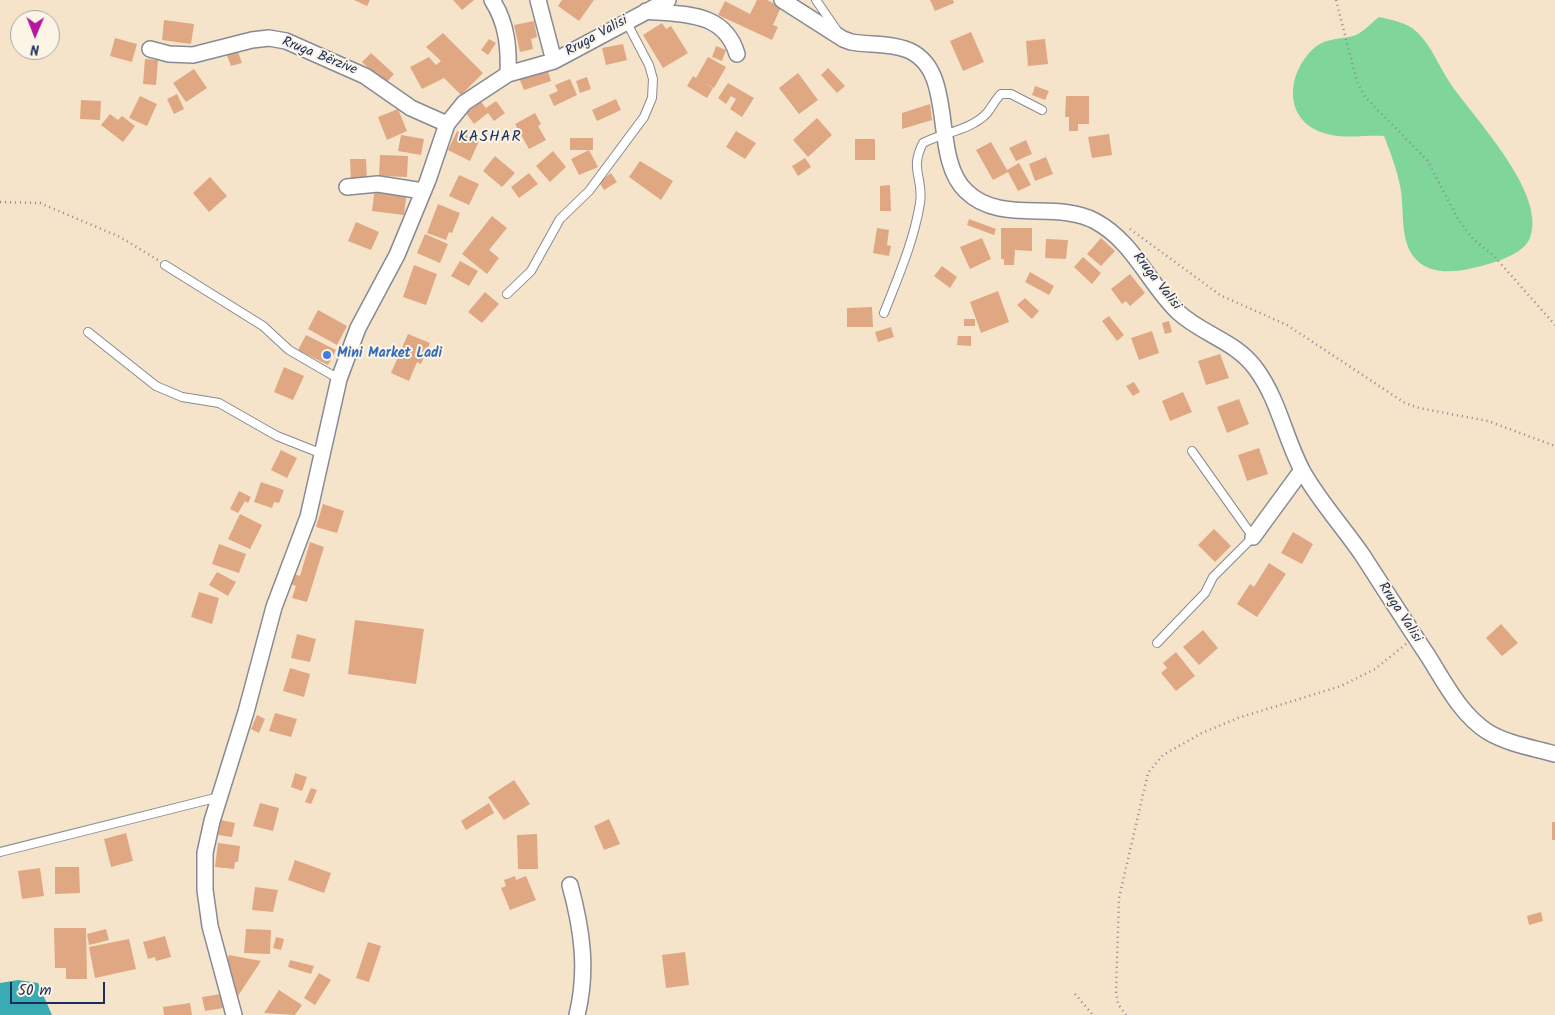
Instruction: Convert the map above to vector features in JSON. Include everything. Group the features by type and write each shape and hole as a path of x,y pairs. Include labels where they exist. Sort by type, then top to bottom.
{"street":[{"path":"492,0 499,10 506,32 509,52 508,74"},
{"path":"538,0 554,61"},
{"name":"Rruga Valisi","path":"234,1015 215,950 205,890 205,853 219,797 246,712 274,607 308,517 320,454 339,379 358,328 397,255 447,124 464,103 508,74 554,61 668,0"},
{"name":"Rruga Valisi","path":"782,0 843,39 851,42 907,49 920,58 930,70 937,88 952,173 967,193 984,204 1080,215 1096,221 1130,248 1169,303 1180,314 1198,328 1234,346 1248,358 1268,388 1302,470 1361,553 1452,693 1471,718 1489,732 1555,754"},
{"path":"646,11 703,18 724,28 733,40 737,54"},
{"name":"Rruga Bërzive","path":"150,49 169,54 193,55 252,40 269,38 286,41 365,76 411,108 447,124"},
{"path":"347,187 378,184 422,191"},
{"path":"1253,537 1302,470"},
{"path":"570,885 580,920 584,961 583,985 577,1015"}],"lane":[{"path":"816,0 843,39"},
{"path":"507,294 531,271 560,219 589,191 644,117 652,98 653,79 649,65 626,21"},
{"path":"884,313 915,226 921,200 916,156 923,143 958,130 987,113 1001,94 1010,94 1042,110"},
{"path":"165,265 263,326 289,350 339,379"},
{"path":"88,332 156,386 182,397 219,403 277,436 320,454"},
{"path":"1158,643 1205,593 1213,577 1253,537 1192,451"},
{"path":"0,852 219,797"}],"path":[{"path":"1336,0 1357,82 1365,98 1427,160 1458,219 1473,239 1494,256 1555,325"},
{"path":"0,202 40,203 49,206 120,237 165,265"},
{"path":"1128,228 1220,295 1287,325 1405,403 1419,408 1473,417 1555,446"},
{"path":"1126,1015 1118,1004 1116,991 1119,898 1148,773 1163,755 1202,733 1238,718 1341,686 1375,669 1415,637"},
{"path":"1075,994 1093,1015"}],"green space":[{"path":"1379,17 1399,22 1417,32 1432,51 1452,86 1506,158 1528,200 1533,220 1530,238 1519,251 1501,260 1457,271 1436,270 1423,265 1413,256 1406,240 1399,180 1384,136 1348,137 1327,134 1313,128 1303,120 1296,110 1293,98 1297,73 1303,61 1312,50 1325,42 1356,35"}],"water":[{"path":"18,980 38,983 52,1015 0,1015 0,983"}],"building":[{"path":"354,0 370,0 367,6"},
{"path":"453,0 474,0 462,10"},
{"path":"562,0 594,0 579,21 558,6"},
{"path":"757,0 767,0 781,7 773,25 778,27 772,40 718,15 725,1 750,14"},
{"path":"930,0 953,0 954,3 935,11"},
{"path":"164,20 194,24 191,44 162,40"},
{"path":"534,21 537,37 531,39 533,49 520,52 514,25"},
{"path":"662,23 666,29 671,26 688,53 663,68 643,35"},
{"path":"971,32 984,62 963,71 950,41"},
{"path":"443,33 483,73 461,95 444,78 422,89 410,67 429,57 436,65 441,61 426,47"},
{"path":"115,38 137,44 132,62 110,56"},
{"path":"489,39 496,43 488,55 481,50"},
{"path":"1045,39 1048,64 1028,66 1026,41"},
{"path":"623,44 627,60 606,65 602,48"},
{"path":"716,46 726,50 722,61 712,57"},
{"path":"237,49 242,63 231,66 226,53"},
{"path":"371,53 394,74 385,84 362,62"},
{"path":"708,57 726,67 714,88 703,82 713,88 707,98 687,86 693,76 696,78"},
{"path":"145,59 158,60 156,85 143,84"},
{"path":"547,68 551,81 524,90 519,78"},
{"path":"828,68 845,86 837,93 821,75"},
{"path":"194,69 207,88 186,102 173,83"},
{"path":"798,73 818,100 799,114 779,88"},
{"path":"587,77 591,89 580,93 576,81"},
{"path":"570,79 577,95 554,106 549,95 558,91 555,85"},
{"path":"728,83 754,98 742,117 730,109 736,99 731,96 726,104 718,98"},
{"path":"1035,86 1049,91 1045,100 1032,95"},
{"path":"177,94 184,109 174,114 167,99"},
{"path":"140,96 157,104 147,126 129,118"},
{"path":"1066,96 1089,96 1089,124 1078,124 1078,131 1069,131 1069,117 1065,117"},
{"path":"616,99 621,110 597,121 592,110"},
{"path":"81,100 101,101 100,120 80,119"},
{"path":"496,101 505,113 494,121 488,113 474,124 466,113 481,102 486,108"},
{"path":"930,104 932,120 902,129 902,113"},
{"path":"398,109 407,131 387,140 378,117"},
{"path":"535,113 541,124 538,126 546,140 529,149 515,124"},
{"path":"110,114 118,120 122,116 135,126 123,142 101,125"},
{"path":"817,118 832,135 808,157 793,140"},
{"path":"457,131 479,141 470,161 448,150"},
{"path":"736,131 756,143 745,159 726,147"},
{"path":"1109,134 1112,155 1092,158 1088,137"},
{"path":"401,135 424,139 421,155 398,151"},
{"path":"570,138 593,138 593,150 570,150"},
{"path":"855,139 875,139 875,160 855,160"},
{"path":"1026,140 1032,154 1016,161 1009,148"},
{"path":"991,142 1007,170 1019,163 1031,185 1018,191 1008,172 993,180 976,150"},
{"path":"589,150 598,167 579,175 571,159"},
{"path":"553,151 566,167 550,182 536,166"},
{"path":"380,155 408,156 407,177 379,176"},
{"path":"495,156 515,173 502,187 483,171"},
{"path":"1046,157 1053,174 1035,181 1029,164"},
{"path":"805,158 811,167 798,176 792,166"},
{"path":"350,159 366,159 367,181 351,182"},
{"path":"640,161 673,181 661,200 629,177"},
{"path":"529,173 538,184 519,198 511,187"},
{"path":"611,173 617,182 604,190 599,182"},
{"path":"459,175 479,184 469,205 449,196"},
{"path":"210,177 227,196 209,212 193,193"},
{"path":"890,185 891,211 880,211 880,186"},
{"path":"375,186 407,190 404,215 372,211"},
{"path":"438,204 460,213 452,233 449,232 446,240 427,233"},
{"path":"492,216 507,228 489,250 499,258 487,274 462,254"},
{"path":"969,219 996,229 994,235 967,225"},
{"path":"356,222 379,232 371,250 348,241"},
{"path":"877,228 889,230 887,245 891,246 889,256 873,253"},
{"path":"1001,228 1032,228 1032,251 1015,250 1014,265 1004,265 1004,259 1001,259"},
{"path":"425,234 448,244 440,263 417,253"},
{"path":"982,238 991,259 970,269 960,247"},
{"path":"1101,238 1115,251 1101,266 1087,254"},
{"path":"1046,239 1068,240 1066,259 1045,258"},
{"path":"1083,257 1101,273 1092,284 1074,267"},
{"path":"460,261 478,271 469,286 451,276"},
{"path":"414,265 437,274 426,305 403,297"},
{"path":"942,266 957,277 950,288 934,276"},
{"path":"1030,272 1054,286 1049,295 1025,282"},
{"path":"1130,274 1145,293 1130,306 1126,301 1122,304 1111,289"},
{"path":"998,291 1009,322 981,333 970,302"},
{"path":"485,292 499,304 482,323 468,312"},
{"path":"1025,298 1039,311 1032,319 1017,305"},
{"path":"872,307 873,327 847,327 847,308"},
{"path":"318,310 347,326 337,345 308,329"},
{"path":"1109,316 1124,335 1117,341 1102,321"},
{"path":"964,319 975,319 975,326 964,326"},
{"path":"1169,321 1172,332 1165,334 1162,323"},
{"path":"891,327 894,337 878,342 875,332"},
{"path":"1152,331 1159,353 1139,360 1131,338"},
{"path":"408,334 430,343 421,364 417,362 409,381 391,373"},
{"path":"306,335 336,350 328,365 298,350"},
{"path":"958,336 971,336 971,346 957,345"},
{"path":"1220,354 1229,378 1206,385 1198,361"},
{"path":"284,367 304,376 293,400 274,392"},
{"path":"1134,382 1140,392 1133,396 1126,386"},
{"path":"1183,392 1192,412 1170,421 1162,401"},
{"path":"1239,399 1249,424 1227,433 1217,407"},
{"path":"1259,448 1268,474 1247,481 1238,455"},
{"path":"281,450 297,458 287,478 271,470"},
{"path":"261,482 284,490 279,503 274,502 272,508 254,502"},
{"path":"239,491 251,497 248,503 245,501 238,513 230,509"},
{"path":"323,504 344,511 337,533 316,527"},
{"path":"240,514 262,525 250,549 228,539"},
{"path":"1214,529 1231,546 1215,562 1198,545"},
{"path":"1293,532 1313,544 1302,564 1281,553"},
{"path":"310,542 324,547 307,602 292,598 296,586 291,584 294,574 300,576"},
{"path":"219,544 246,554 239,573 212,564"},
{"path":"1269,563 1286,574 1257,617 1237,604 1250,584 1254,587"},
{"path":"217,572 236,582 228,596 209,585"},
{"path":"199,592 219,598 212,624 191,617"},
{"path":"355,620 424,629 416,684 348,674"},
{"path":"1501,624 1518,643 1502,656 1486,638"},
{"path":"1203,630 1218,648 1199,665 1183,647"},
{"path":"297,634 316,639 310,662 291,658"},
{"path":"1176,652 1195,676 1176,691 1161,673 1167,668 1163,663"},
{"path":"290,668 310,674 304,697 283,691"},
{"path":"275,713 297,719 291,737 269,731"},
{"path":"257,715 265,719 259,733 251,729"},
{"path":"295,773 307,777 302,791 291,787"},
{"path":"514,780 530,804 504,820 488,797"},
{"path":"311,788 317,790 311,804 305,802"},
{"path":"260,803 279,808 273,831 253,826"},
{"path":"489,803 494,813 466,830 461,821"},
{"path":"609,819 620,844 604,850 594,826"},
{"path":"221,820 235,823 232,837 218,835"},
{"path":"1552,822 1555,822 1555,840 1552,840"},
{"path":"126,833 133,861 111,867 104,839"},
{"path":"537,834 538,869 518,869 517,835"},
{"path":"218,843 240,846 238,862 235,862 234,869 215,867"},
{"path":"295,860 331,873 324,893 288,880"},
{"path":"55,867 79,867 80,893 55,894"},
{"path":"40,868 44,896 22,899 18,871"},
{"path":"515,876 516,880 526,876 536,900 510,910 501,888 506,886 504,880"},
{"path":"255,887 278,890 273,912 252,910"},
{"path":"1541,912 1543,921 1529,925 1527,916"},
{"path":"54,928 86,928 87,979 66,979 66,968 55,968"},
{"path":"106,929 109,940 89,945 87,934"},
{"path":"246,929 271,930 270,954 244,953"},
{"path":"165,936 171,957 156,961 155,957 148,959 143,942"},
{"path":"276,937 284,939 281,950 273,948"},
{"path":"129,939 136,969 95,978 89,947"},
{"path":"368,942 381,946 369,982 356,978"},
{"path":"685,952 689,985 666,988 662,955"},
{"path":"229,955 261,961 236,999 224,969"},
{"path":"290,960 314,966 311,974 288,967"},
{"path":"319,973 331,980 315,1005 304,998"},
{"path":"279,990 302,1005 295,1015 264,1013"},
{"path":"221,994 223,1008 205,1011 202,997"},
{"path":"190,1003 192,1015 164,1015 163,1007"}],"place":[{"name":"Mini Market Ladi","path":"327,355"}],"district":[{"name":"KASHAR","path":"490,138"}]}
